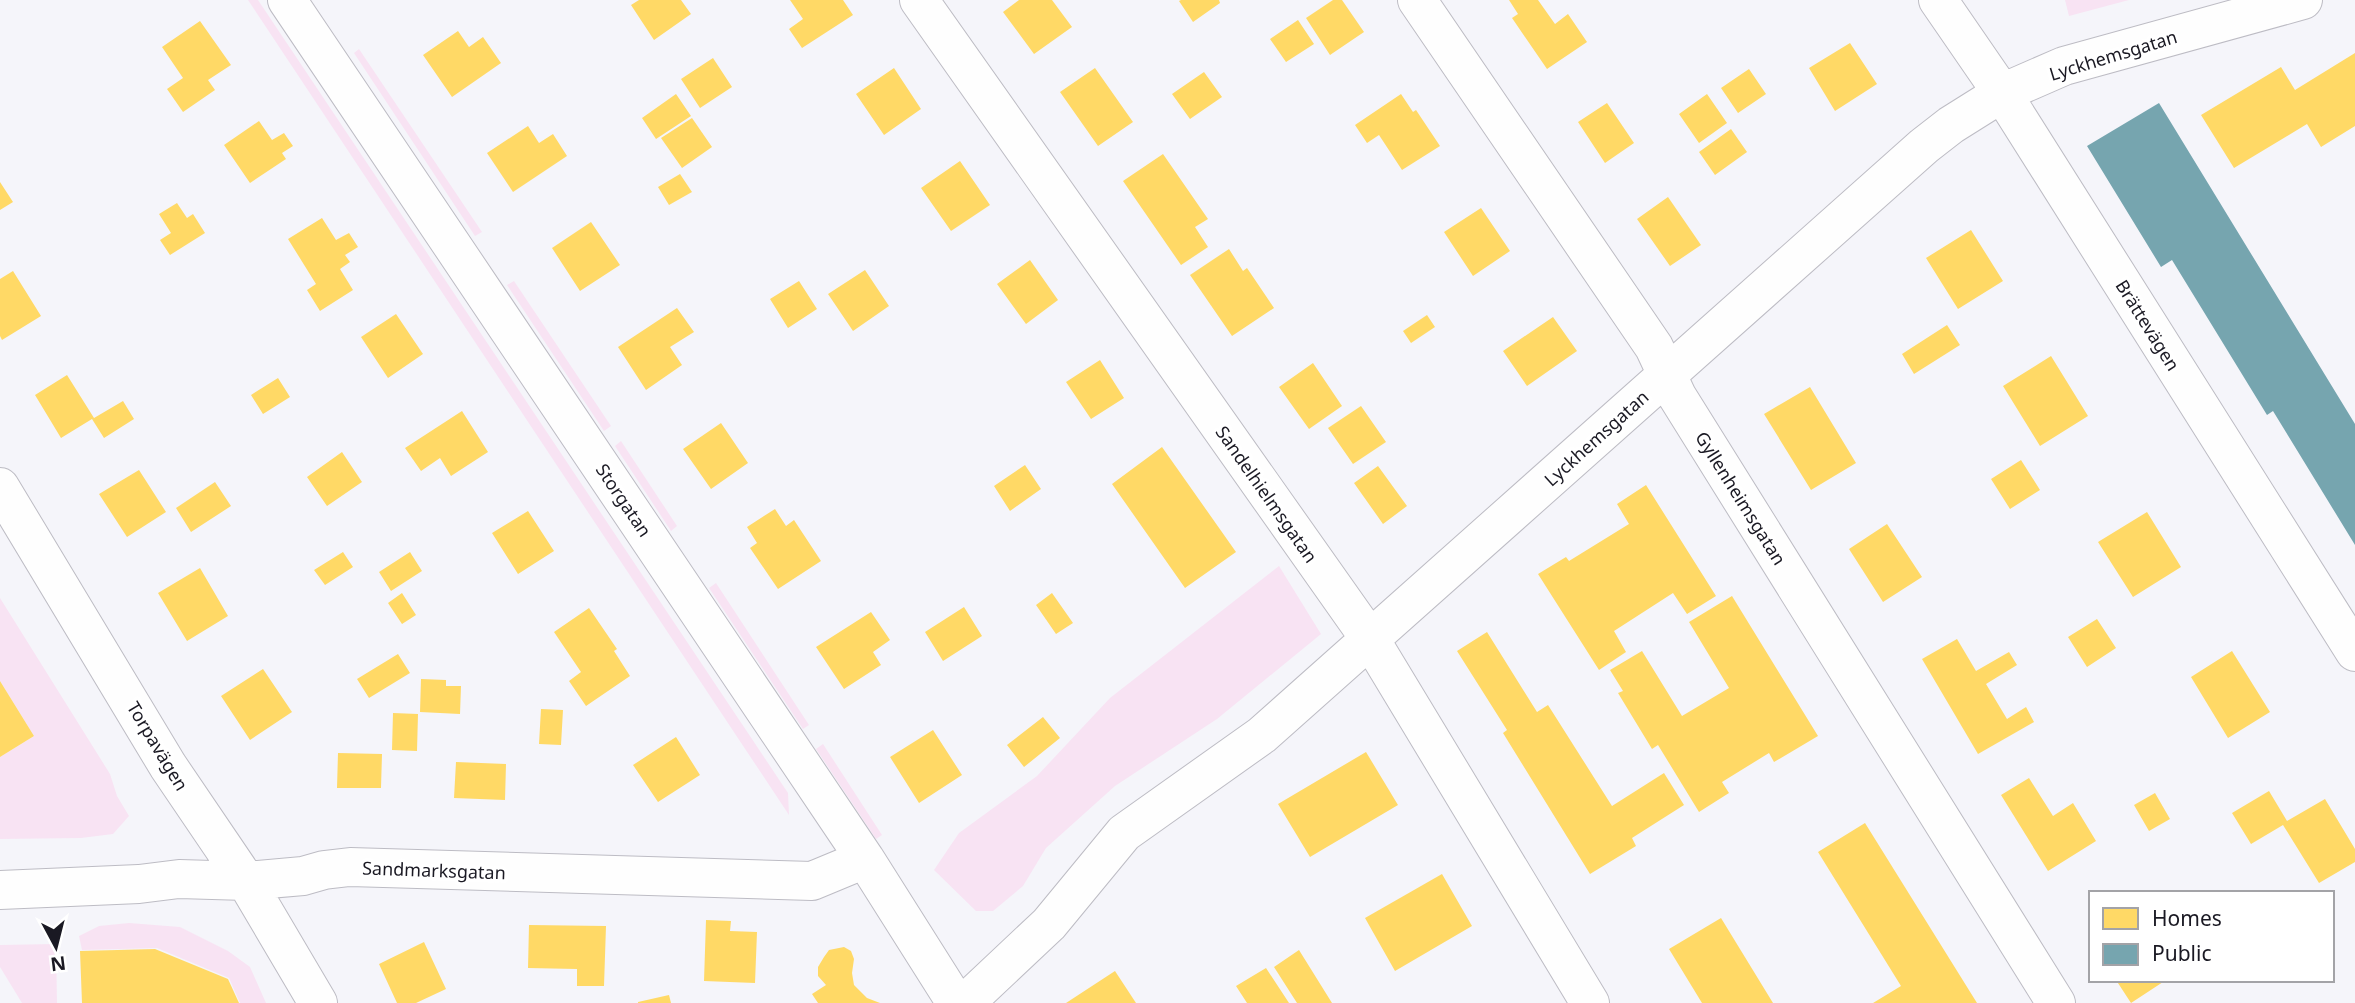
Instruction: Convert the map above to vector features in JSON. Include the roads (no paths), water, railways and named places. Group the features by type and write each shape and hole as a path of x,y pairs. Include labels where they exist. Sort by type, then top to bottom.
{"street":[{"name":"Storgatan","path":"287,0 865,859 956,1003"},
{"name":"Sandelhielmsgatan","path":"919,0 1370,639 1590,1003"},
{"name":"Gyllenheimsgatan","path":"1416,0 1654,347 1677,396 2056,1003"},
{"name":"Brättevägen","path":"1938,0 2002,93 2355,652"},
{"name":"Lyckhemsgatan","path":"965,1003 1049,924 1124,833 1262,735 1924,146 2002,93 2064,66 2303,0"},
{"name":"Torpavägen","path":"0,487 168,766 246,881 318,1003"},
{"name":"Sandmarksgatan","path":"0,890 139,884 179,879 246,881 303,876 350,867 812,881 865,859"}]}
